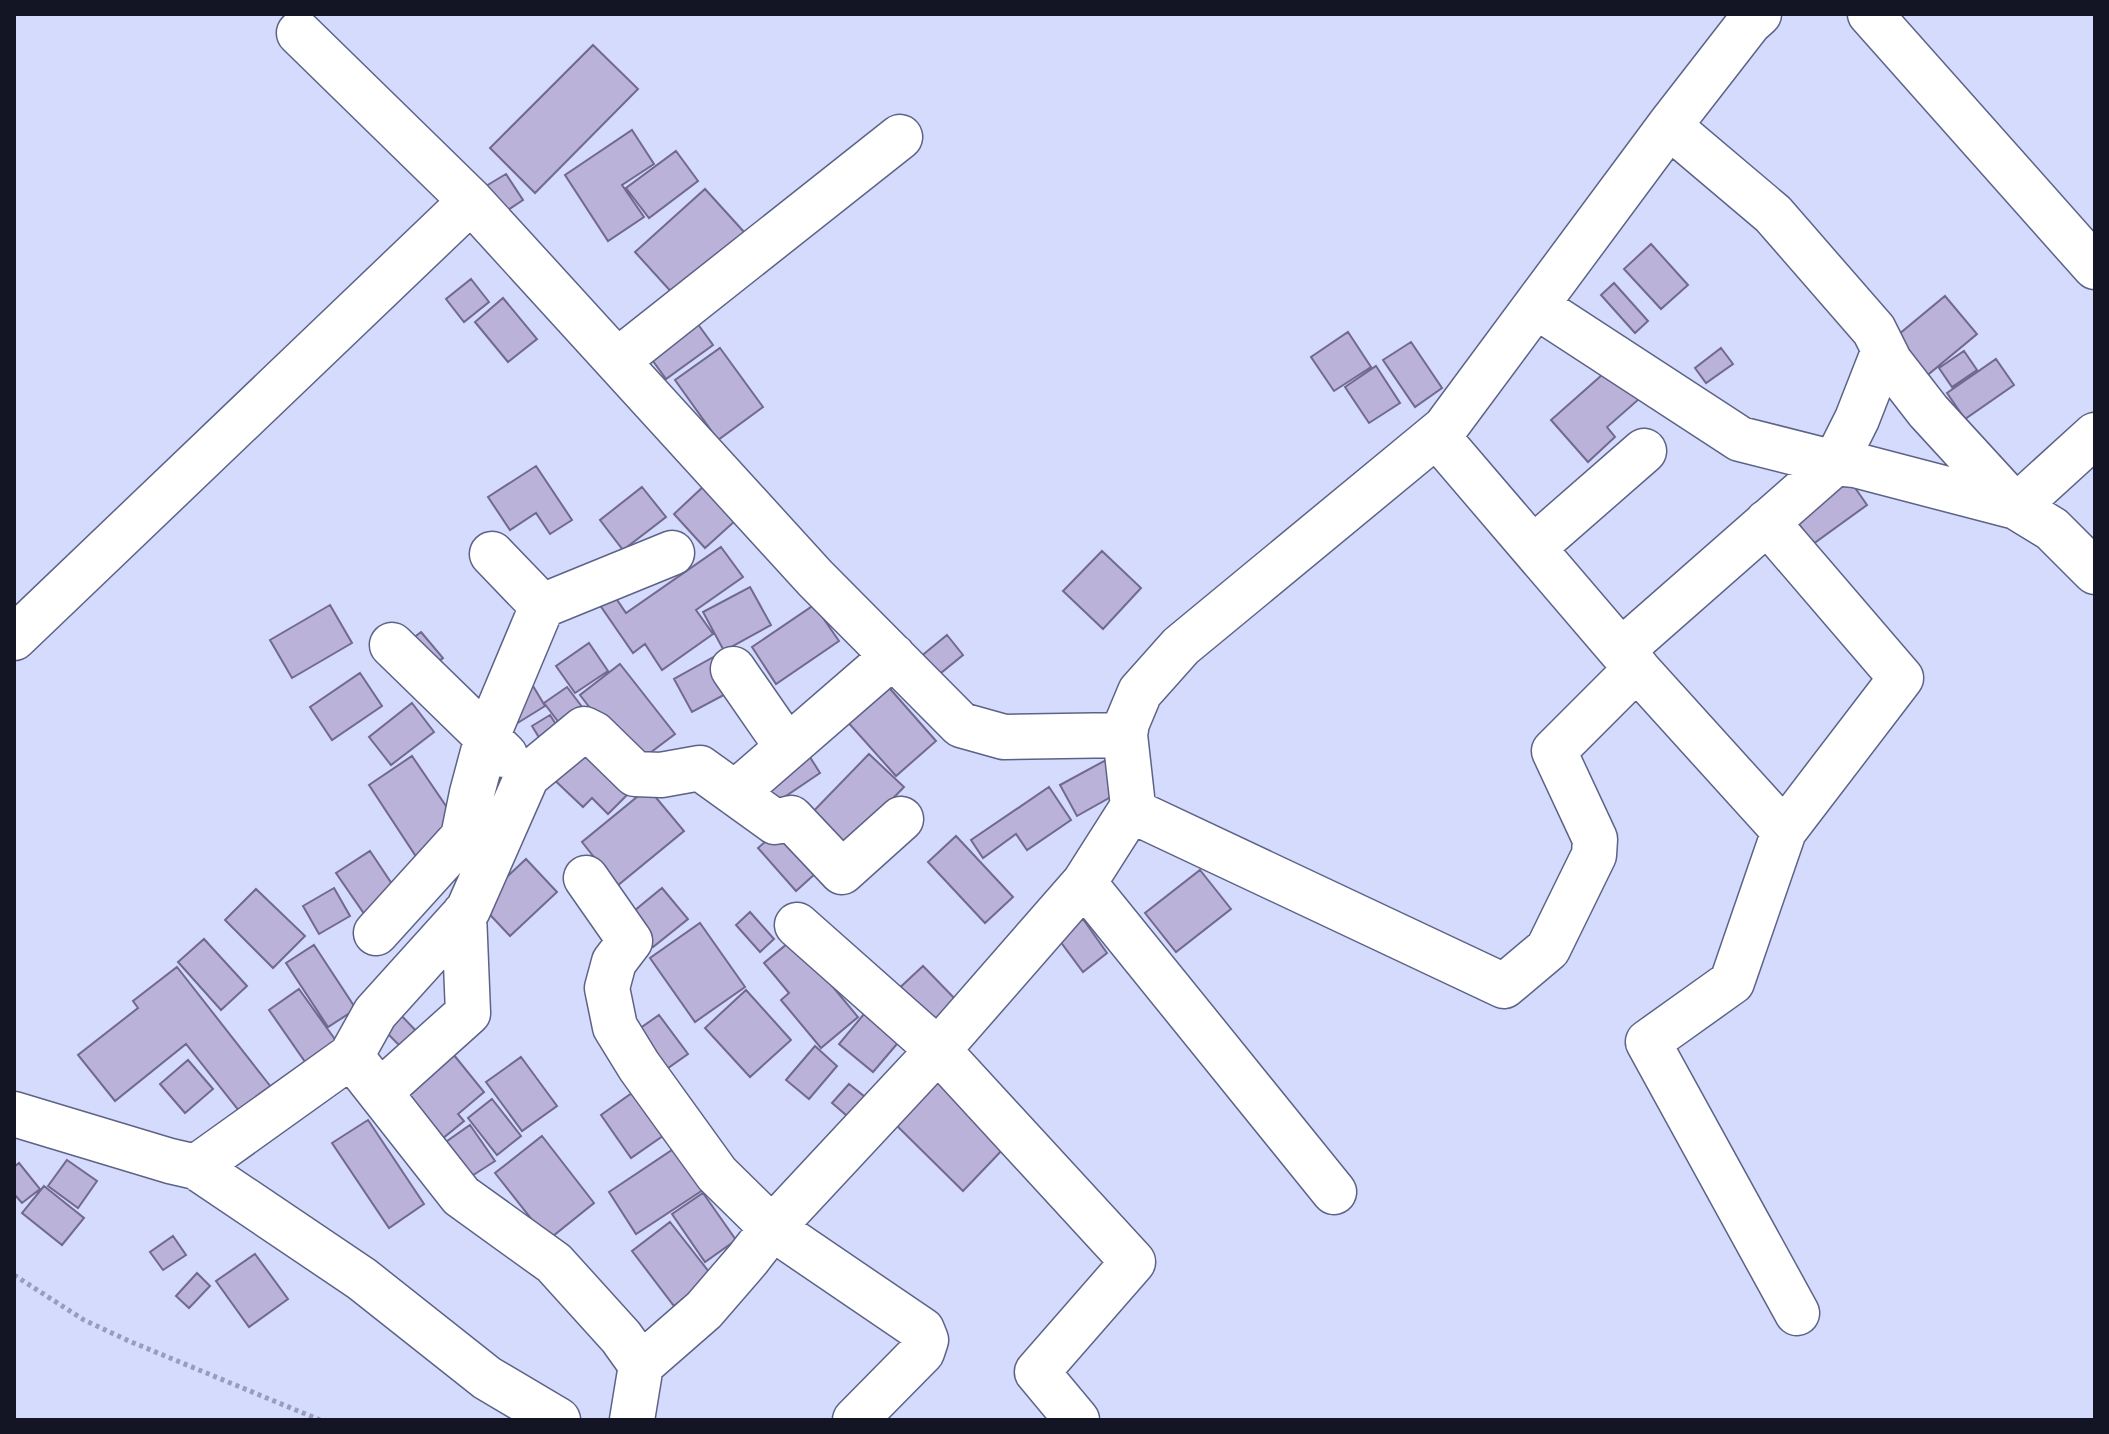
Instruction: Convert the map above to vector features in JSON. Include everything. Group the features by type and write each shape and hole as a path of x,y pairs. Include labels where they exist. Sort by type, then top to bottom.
{"street":[{"path":"632,1420 641,1365 704,1310 772,1228 938,1050 1084,883 1133,806 1125,735 1140,692 1181,646 1445,428 1669,126 1759,14"},
{"path":"1870,14 2095,267"},
{"path":"299,33 471,201 815,578 961,725 1004,737 1125,735"},
{"path":"1669,126 1773,214 1874,330 1890,362 1928,411 2016,507 2052,529 2095,572"},
{"path":"617,361 900,137"},
{"path":"14,638 471,201"},
{"path":"1536,306 1740,439 2016,507"},
{"path":"1130,810 1504,986 1548,949 1594,855 1595,839 1554,751 1629,659 1767,522 1835,463 1857,419 1884,350"},
{"path":"2016,507 2095,435"},
{"path":"1437,436 1629,659 1784,831"},
{"path":"1533,548 1644,451"},
{"path":"1767,522 1901,678 1784,831 1732,982 1648,1042 1797,1313"},
{"path":"376,933 463,837 487,737 542,606 672,553"},
{"path":"492,554 542,606"},
{"path":"392,645 527,776"},
{"path":"735,793 893,656"},
{"path":"733,669 787,747"},
{"path":"196,1167 351,1056 375,1013 468,910 527,776 584,729 594,734 635,774 661,775 700,768 775,822 791,818 842,872 901,819"},
{"path":"586,878 630,941 614,962 607,988 615,1027 639,1066 717,1174 772,1228 922,1330 926,1340 922,1352 855,1420"},
{"path":"1084,883 1334,1192"},
{"path":"380,1092 468,1013 464,914"},
{"path":"797,925 938,1050 1133,1262 1037,1372 1077,1420"},
{"path":"351,1056 461,1196 554,1263 621,1337 641,1365"},
{"path":"14,1114 196,1167 362,1279 487,1378 558,1420"}],"path":[{"path":"14,1275 96,1326 320,1420"}],"building":[{"path":"593,45 638,89 535,193 490,148"},
{"path":"632,130 654,164 622,185 644,217 608,241 565,175"},
{"path":"676,151 698,181 649,218 626,188"},
{"path":"506,174 523,200 499,216 481,189"},
{"path":"705,189 745,233 675,296 635,252"},
{"path":"1651,244 1688,285 1661,309 1624,269"},
{"path":"471,279 489,302 464,322 446,299"},
{"path":"1614,283 1648,321 1635,333 1601,295"},
{"path":"1945,296 1977,334 1924,378 1892,340"},
{"path":"503,298 537,339 508,362 475,322"},
{"path":"692,316 713,345 666,379 645,350"},
{"path":"1348,332 1371,367 1334,391 1311,357"},
{"path":"1411,342 1442,388 1415,407 1383,360"},
{"path":"720,348 763,407 718,440 675,380"},
{"path":"1721,348 1733,364 1706,383 1695,368"},
{"path":"1964,351 1977,370 1952,387 1939,368"},
{"path":"1996,359 2014,385 1965,419 1947,393"},
{"path":"1376,366 1400,403 1369,423 1345,387"},
{"path":"1611,367 1639,399 1607,427 1615,437 1588,462 1551,420"},
{"path":"536,466 572,520 550,534 536,513 510,530 488,497"},
{"path":"1842,469 1867,505 1813,544 1787,507"},
{"path":"705,485 736,520 705,548 674,514"},
{"path":"642,487 666,517 623,550 600,520"},
{"path":"721,547 743,577 696,610 713,634 662,670 645,644 633,653 595,598 609,588 626,613"},
{"path":"1102,551 1141,588 1103,629 1063,591"},
{"path":"750,587 771,625 724,651 703,612"},
{"path":"330,605 352,643 292,678 270,640"},
{"path":"814,605 839,641 776,684 752,647"},
{"path":"421,632 443,658 429,669 408,642"},
{"path":"947,635 963,655 931,681 914,662"},
{"path":"589,643 608,671 575,693 556,666"},
{"path":"717,655 735,689 692,712 674,679"},
{"path":"620,664 675,734 634,765 580,695"},
{"path":"360,673 382,706 332,740 310,707"},
{"path":"877,674 936,741 896,776 837,710"},
{"path":"533,686 545,706 516,724 503,704"},
{"path":"567,687 592,720 569,736 544,703"},
{"path":"412,703 434,732 391,765 369,737"},
{"path":"550,715 566,740 548,752 532,726"},
{"path":"586,733 639,783 608,814 592,798 583,807 547,773"},
{"path":"803,746 820,773 768,808 751,781"},
{"path":"869,754 904,787 837,856 802,823"},
{"path":"412,756 463,831 419,861 369,785"},
{"path":"1106,760 1123,790 1077,816 1060,785"},
{"path":"1049,787 1071,820 1027,850 1016,834 983,858 971,840"},
{"path":"648,788 684,831 617,886 582,842"},
{"path":"789,821 826,864 796,891 758,848"},
{"path":"956,836 1013,897 985,923 928,862"},
{"path":"370,851 398,893 365,915 336,873"},
{"path":"526,859 557,892 510,936 479,903"},
{"path":"1200,870 1231,909 1176,952 1145,913"},
{"path":"334,888 350,916 319,934 303,906"},
{"path":"662,888 688,919 653,947 628,916"},
{"path":"256,889 305,936 273,968 225,920"},
{"path":"750,912 774,939 760,952 736,925"},
{"path":"1083,919 1107,953 1083,972 1057,937"},
{"path":"700,923 745,987 695,1022 650,958"},
{"path":"204,939 247,986 221,1010 178,962"},
{"path":"793,939 858,1017 821,1048 781,1000 789,993 764,963"},
{"path":"314,945 356,1009 328,1027 286,963"},
{"path":"923,966 959,1003 931,1031 894,993"},
{"path":"177,967 271,1087 240,1112 186,1044 115,1101 78,1055 138,1008 133,1001"},
{"path":"299,989 339,1045 308,1066 269,1010"},
{"path":"746,990 791,1040 750,1077 705,1028"},
{"path":"874,1002 908,1031 873,1072 839,1044"},
{"path":"396,1010 421,1036 405,1051 380,1026"},
{"path":"659,1015 688,1054 658,1075 629,1036"},
{"path":"445,1044 484,1092 458,1114 464,1121 437,1143 391,1089"},
{"path":"815,1046 837,1066 809,1099 786,1080"},
{"path":"521,1057 557,1106 522,1131 486,1082"},
{"path":"188,1060 213,1089 185,1113 160,1084"},
{"path":"933,1073 1007,1145 963,1191 889,1118"},
{"path":"849,1084 870,1101 853,1121 832,1103"},
{"path":"639,1088 670,1131 631,1158 601,1115"},
{"path":"492,1099 521,1136 497,1155 468,1118"},
{"path":"368,1120 424,1204 389,1228 332,1143"},
{"path":"470,1125 495,1161 464,1181 440,1146"},
{"path":"542,1136 594,1203 548,1240 495,1173"},
{"path":"681,1144 709,1186 636,1234 609,1192"},
{"path":"67,1160 97,1181 78,1208 48,1186"},
{"path":"19,1163 40,1189 22,1203 14,1194 14,1167"},
{"path":"44,1186 84,1218 62,1245 22,1213"},
{"path":"703,1193 736,1240 705,1262 672,1214"},
{"path":"670,1222 713,1277 674,1306 632,1251"},
{"path":"173,1236 186,1255 163,1270 150,1252"},
{"path":"255,1254 288,1299 249,1327 216,1281"},
{"path":"197,1273 210,1286 189,1308 176,1296"}]}
